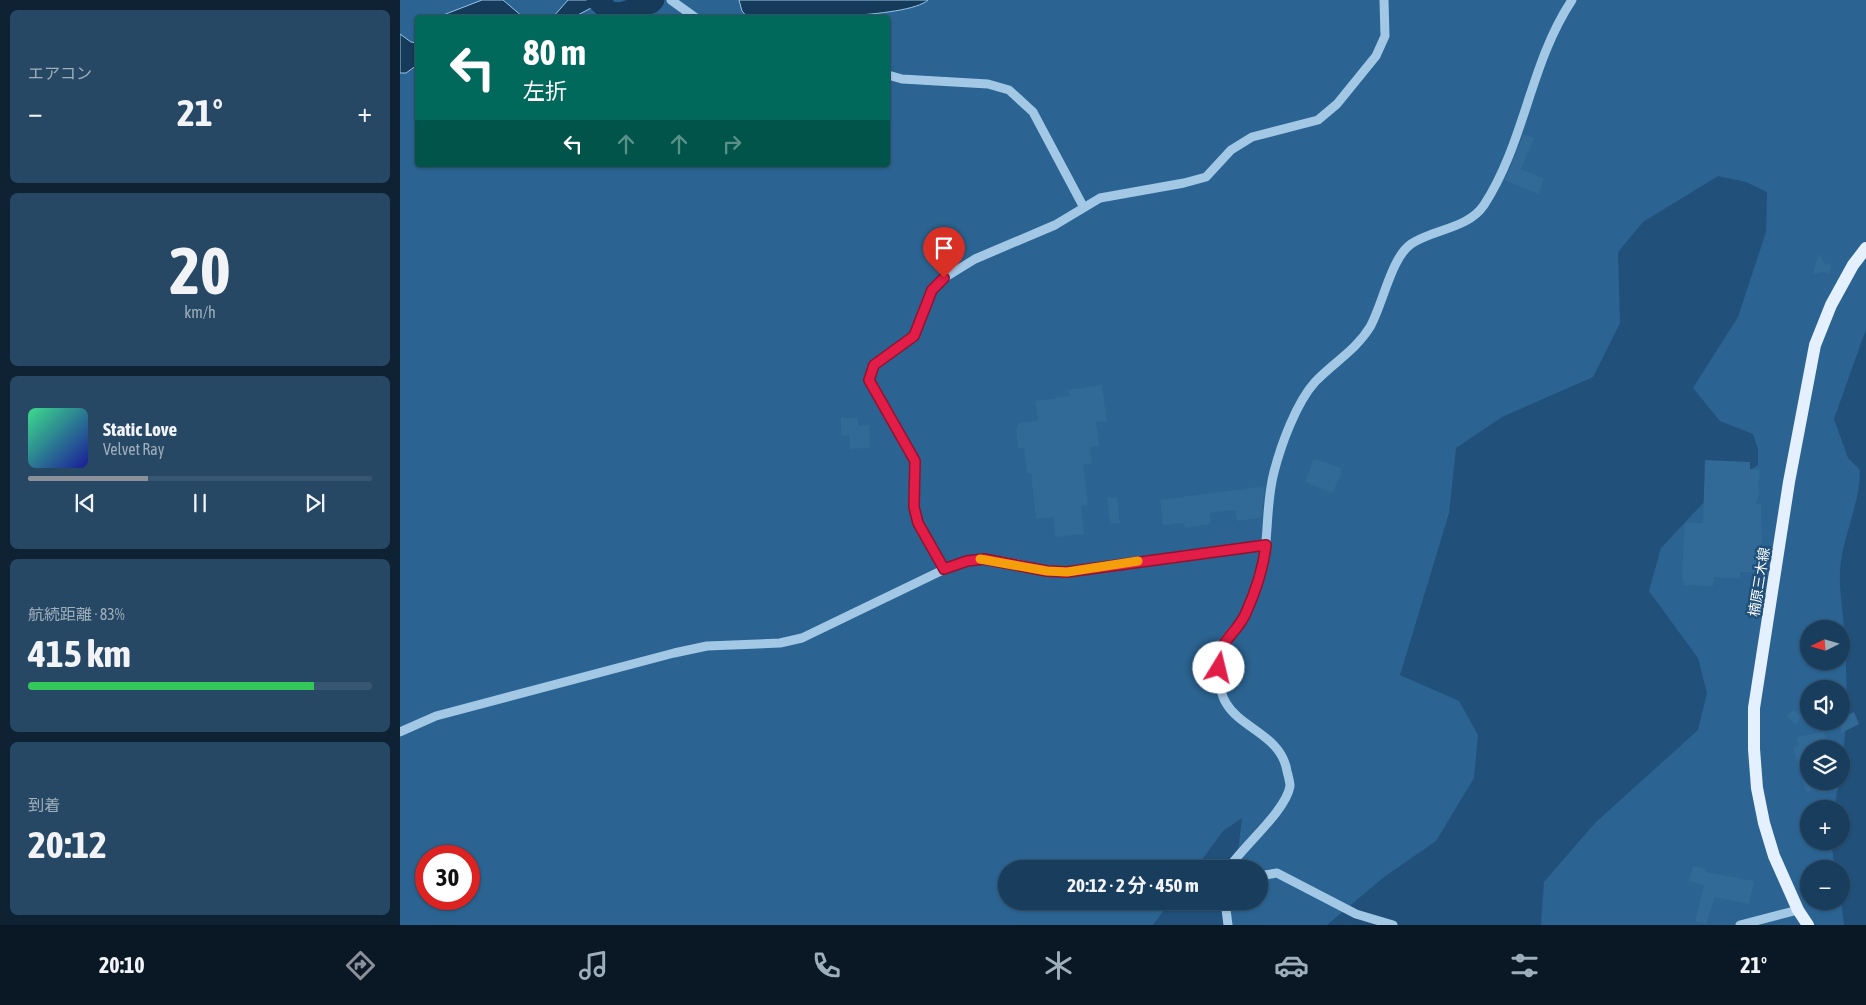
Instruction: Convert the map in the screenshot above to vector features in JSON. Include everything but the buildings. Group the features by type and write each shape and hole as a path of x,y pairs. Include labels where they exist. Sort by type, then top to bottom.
{"main road":[{"name":"楠原三木線","path":"1808,925 1798,910 1774,856 1764,823 1757,788 1754,750 1754,708 1790,482 1815,346 1832,305 1853,265 1866,248"}],"street":[{"path":"672,0 692,15"},
{"path":"944,569 918,523 914,507 915,461 869,380 874,365 914,336 932,290 944,278 975,259 1055,225 1083,206 1100,198 1184,183 1206,177 1232,150 1252,137 1318,120 1337,104 1376,56 1385,36 1384,0"},
{"path":"1234,860 1277,812 1290,786 1285,761 1276,747 1227,706 1222,696 1218,655 1226,640 1244,617 1264,564 1267,511 1273,473 1300,405 1313,384 1358,343 1368,329 1382,303 1396,262 1402,254 1411,244 1469,219 1481,209 1496,186 1510,154 1534,77 1562,14 1572,0"},
{"path":"890,75 902,78 988,84 1009,90 1033,112 1083,206"},
{"path":"400,732 436,716 674,652 707,646 780,643 802,638 944,569 967,561 984,559 1047,571 1067,572 1266,545"},
{"path":"1268,875 1278,873 1356,914 1392,925"},
{"path":"1226,910 1228,925"},
{"path":"1740,925 1798,910"}],"shaded area":[{"path":"400,0 1866,0 1866,329 1834,419 1848,458 1860,470 1859,483 1841,558 1840,585 1844,620 1800,620 1800,670 1846,670 1846,680 1800,680 1800,730 1845,730 1845,740 1800,740 1800,790 1837,790 1836,800 1800,800 1800,850 1832,850 1834,860 1800,860 1800,910 1842,910 1844,925 1541,925 1544,882 1595,823 1698,730 1707,693 1698,658 1649,591 1661,548 1704,502 1758,465 1758,449 1753,434 1720,421 1693,388 1738,317 1766,232 1767,192 1746,182 1718,176 1643,222 1618,252 1620,323 1593,377 1502,417 1456,448 1449,513 1400,675 1459,701 1478,735 1474,778 1436,841 1384,877 1327,925 1229,925 1231,910 1268,910 1268,860 1237,860 1242,818 1223,831 1202,860 998,860 998,910 1164,910 1153,925 400,925"},
{"path":"482,0 503,0 521,15 443,15"},
{"path":"568,0 588,0 591,8 578,15 555,15"},
{"path":"739,0 928,0 916,6 896,11 857,15 745,15 742,11"},
{"path":"400,34 415,43 415,66 406,73 400,73"}],"waterway":[{"path":"597,0 610,12 621,13 651,3 654,0"}],"slow traffic":[{"path":"980,559 1047,571 1067,572 1138,561"}],"route":[{"path":"944,278 932,290 914,336 874,365 869,380 904,437 915,461 914,507 918,523 944,569 967,561 984,559 1047,571 1067,572 1106,565 1266,545 1264,564 1258,584 1244,617 1226,640 1218,655 1219,668"}]}
